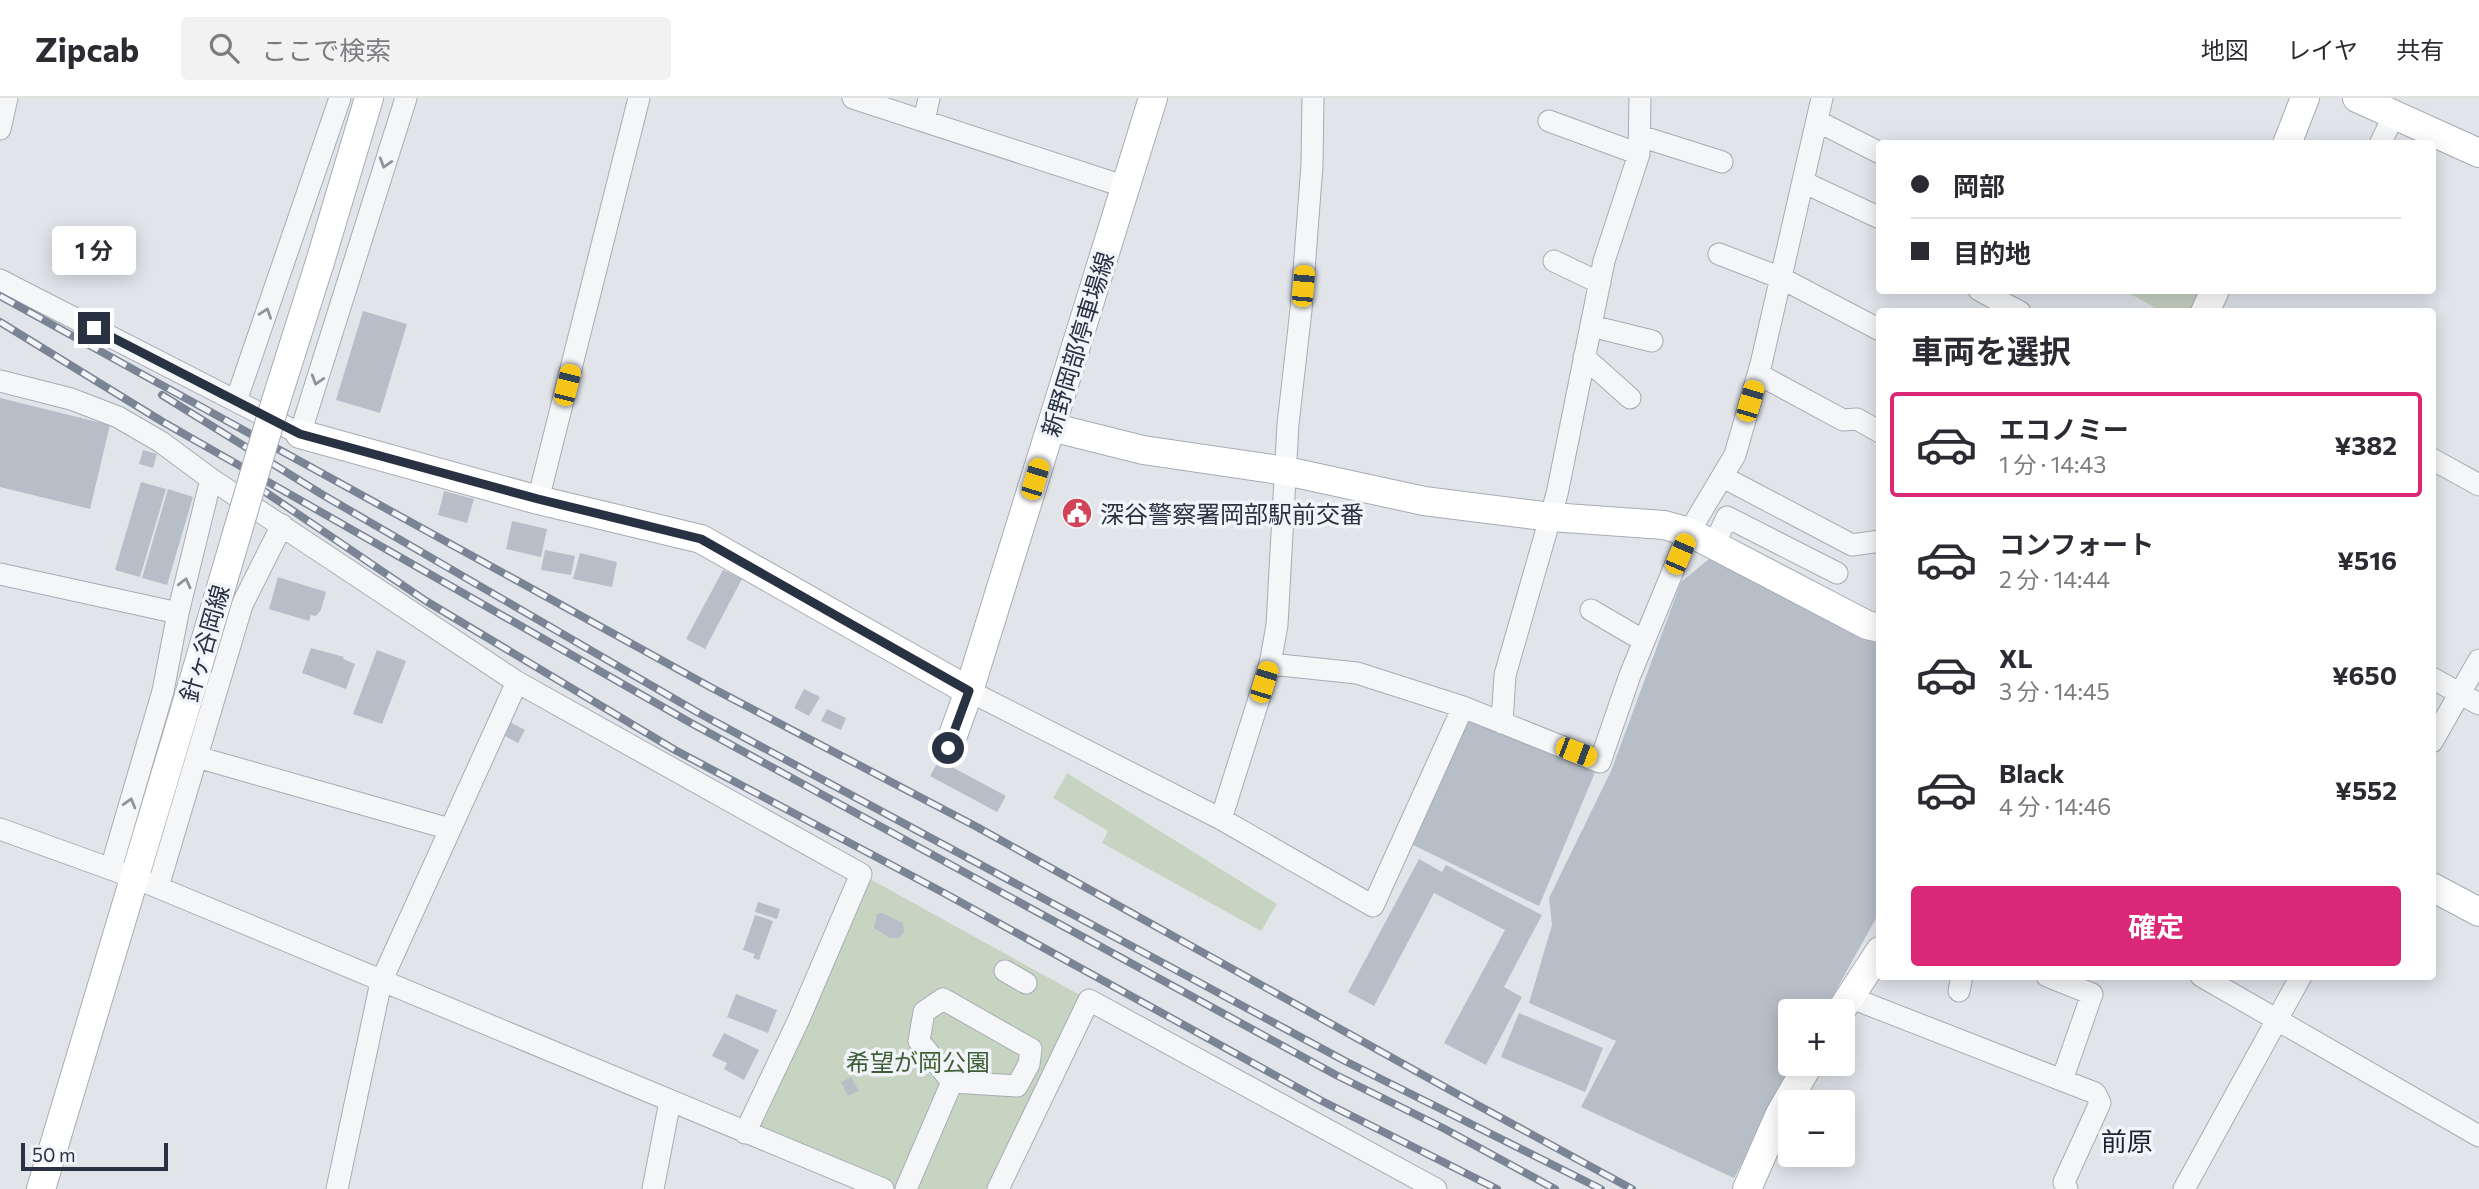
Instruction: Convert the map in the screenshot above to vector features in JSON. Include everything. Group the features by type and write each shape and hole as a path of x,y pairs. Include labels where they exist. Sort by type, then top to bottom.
{"main road":[{"name":"針ヶ谷岡線","path":"41,1189 369,98"},
{"name":"新野岡部停車場線","path":"948,748 969,691 1153,98"},
{"path":"2289,140 2305,98"},
{"path":"2357,98 2477,146"},
{"path":"1051,427 1155,452 1286,471 1424,501 1551,517 1664,525 1689,532 1867,625 1876,627"},
{"path":"300,434 538,499 701,539 969,691"},
{"path":"2436,889 2479,912"},
{"path":"1848,999 1876,957"},
{"path":"1746,1189 1780,1114 1803,1076"}],"street":[{"path":"0,129 7,98"},
{"path":"236,401 340,98"},
{"path":"0,280 300,434 406,98"},
{"path":"538,499 639,98"},
{"path":"853,98 1126,187"},
{"path":"923,121 929,98"},
{"path":"1221,819 1270,664 1277,625 1289,412 1301,310 1312,165 1313,98"},
{"path":"1502,723 1505,675 1551,517 1604,261 1640,145 1640,98"},
{"path":"1270,664 1357,673 1462,707 1600,762 1644,641 1689,532 1735,455 1758,374 1822,98"},
{"path":"2382,140 2395,115"},
{"path":"1549,121 1640,145 1721,162"},
{"path":"1817,121 1876,151"},
{"path":"1802,182 1876,216"},
{"path":"1719,254 1781,278 1876,328"},
{"path":"1554,261 1600,283"},
{"path":"1986,294 2013,308"},
{"path":"1591,326 1652,341"},
{"path":"1584,357 1630,398"},
{"path":"1758,374 1843,420 1857,419 1876,430"},
{"path":"0,381 71,398 118,418 161,442 211,479 517,682 860,874 799,1019 745,1133"},
{"path":"2436,461 2479,485"},
{"path":"1723,477 1852,545 1876,542"},
{"path":"134,878 178,612 211,479"},
{"path":"1714,545 1727,517 1837,573"},
{"path":"134,878 197,757 242,605 282,525"},
{"path":"0,574 178,612"},
{"path":"1591,610 1644,641"},
{"path":"2436,735 2479,660"},
{"path":"2436,680 2479,704"},
{"path":"337,1189 381,982 517,682"},
{"path":"969,691 1221,819 1373,906 1462,707"},
{"path":"197,757 450,829"},
{"path":"0,829 134,878 883,1189"},
{"path":"1005,971 1026,983"},
{"path":"2058,980 2092,994 2062,1080"},
{"path":"2208,980 2479,1136"},
{"path":"2184,1189 2299,980"},
{"path":"943,999 1031,1049 1029,1064 1017,1086 952,1082 919,1041 924,1012 943,999"},
{"path":"998,1189 1089,1000 1436,1189"},
{"path":"1855,1008 2095,1093 2100,1103 2064,1182 2067,1189"},
{"path":"906,1189 952,1082"},
{"path":"653,1189 670,1101"}],"green space":[{"path":"2130,294 2203,294 2196,308 2156,308"},
{"path":"1067,773 1277,904 1261,931 1102,843 1108,831 1053,798"},
{"name":"希望が岡公園","path":"861,874 1089,1000 998,1189 872,1189 745,1133"}],"building":[{"path":"363,311 407,324 380,413 336,400"},
{"path":"0,398 110,425 90,509 0,487"},
{"path":"143,450 157,454 153,468 139,464"},
{"path":"141,482 166,489 140,577 115,570"},
{"path":"168,489 193,497 167,585 142,578"},
{"path":"444,491 474,499 467,523 438,515"},
{"path":"512,521 547,529 541,557 506,549"},
{"path":"545,550 575,556 571,575 541,570"},
{"path":"580,553 617,562 612,587 573,579"},
{"path":"1709,559 1876,639 1876,918 1831,999 1778,999 1778,1076 1789,1076 1781,1090 1778,1090 1778,1096 1734,1178 1581,1107 1616,1041 1529,1003 1552,925 1549,898 1611,771 1681,582"},
{"path":"723,570 742,579 705,649 686,639"},
{"path":"278,577 326,592 321,610 316,616 311,615 309,621 269,609"},
{"path":"311,648 344,657 343,659 355,664 346,689 302,673"},
{"path":"377,650 406,661 382,724 353,714"},
{"path":"804,689 820,697 809,716 794,708"},
{"path":"827,709 846,718 841,730 821,721"},
{"path":"1464,720 1596,770 1539,906 1411,844"},
{"path":"510,722 525,730 518,743 503,735"},
{"path":"939,760 1006,796 997,812 930,776"},
{"path":"1419,859 1442,872 1446,865 1542,915 1504,987 1522,997 1486,1065 1444,1043 1505,930 1434,893 1374,1006 1348,992"},
{"path":"758,902 780,909 777,919 755,912"},
{"path":"882,913 903,923 904,932 899,938 890,938 874,928 877,914"},
{"path":"755,915 773,921 759,960 753,958 755,954 743,950"},
{"path":"736,994 777,1010 768,1033 727,1017"},
{"path":"1519,1013 1603,1048 1585,1092 1501,1057"},
{"path":"724,1033 759,1050 744,1080 724,1069 727,1063 712,1056"},
{"path":"851,1077 859,1091 848,1096 841,1082"}],"railway":[{"path":"0,296 712,688 977,827 1632,1189"},
{"path":"0,322 163,422 691,723 1336,1075 1443,1128 1555,1189"},
{"path":"162,395 323,495 697,712 1345,1061 1601,1189"},
{"path":"255,485 426,601 675,750 944,893 1320,1100 1497,1189"}],"place":[{"name":"深谷警察署岡部駅前交番","path":"1077,513"}],"district":[{"name":"前原","path":"2127,1140"}],"route":[{"path":"94,328 300,434 538,499 701,539 969,691 948,748"}]}
